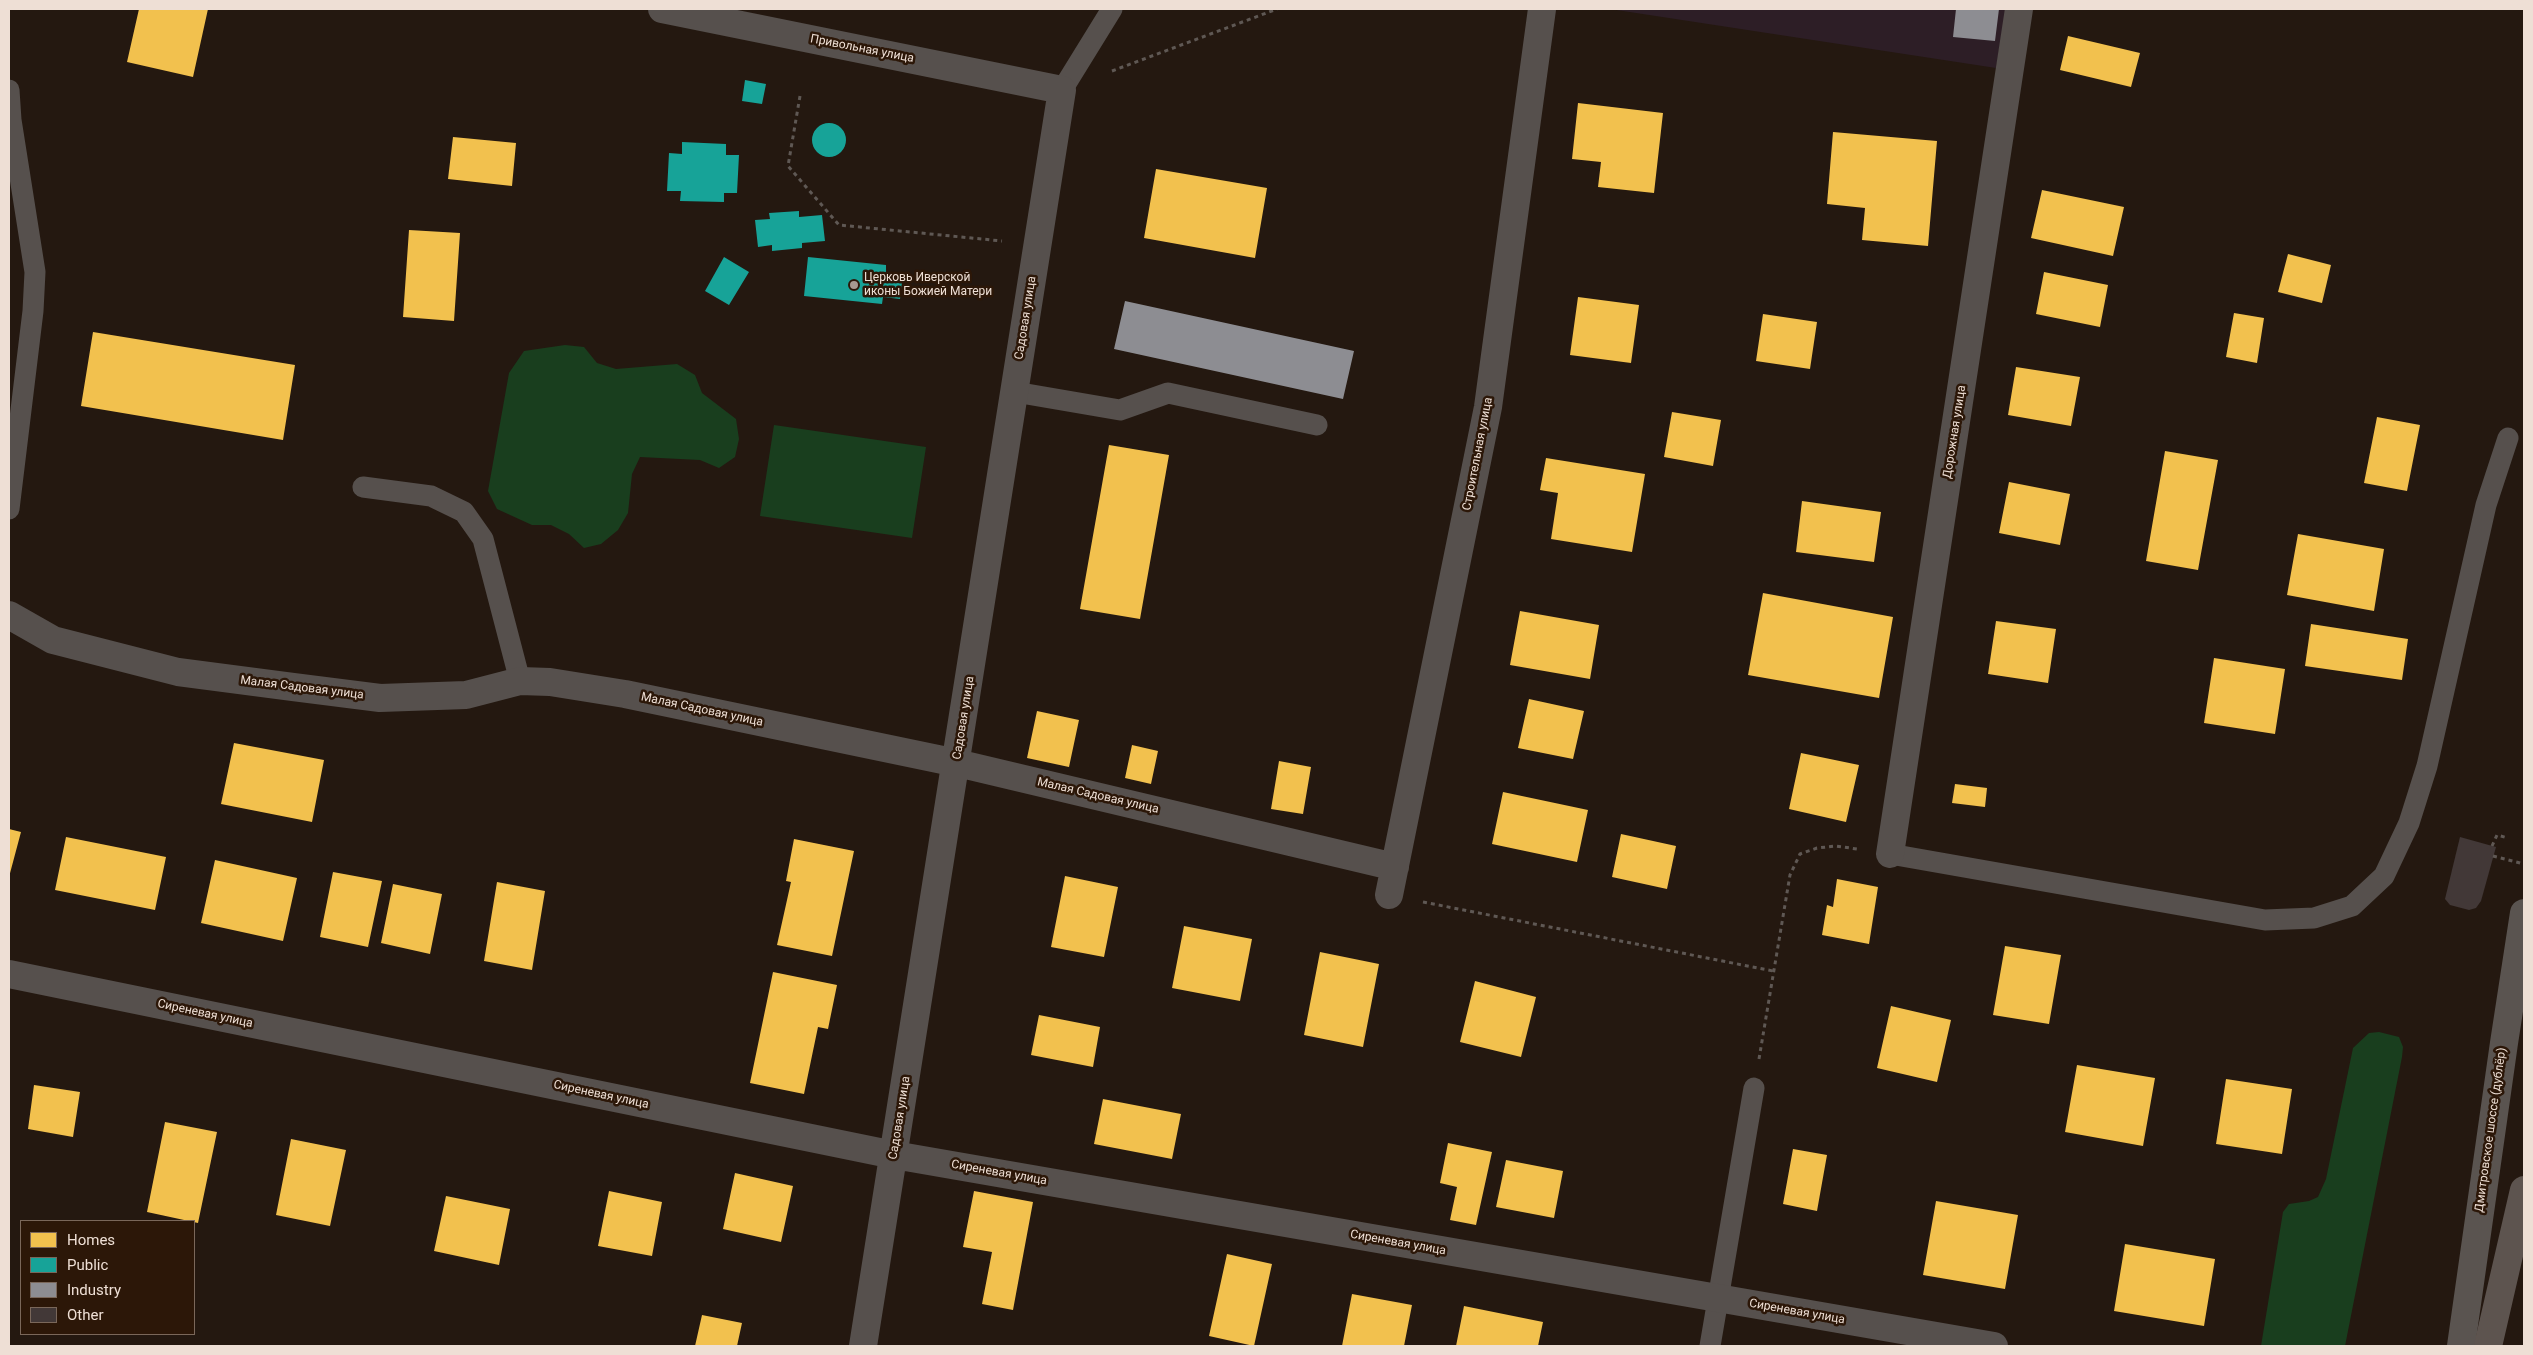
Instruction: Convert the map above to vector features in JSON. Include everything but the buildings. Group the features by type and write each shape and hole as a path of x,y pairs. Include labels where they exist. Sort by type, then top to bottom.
{"highway":[{"path":"2488,1346 2524,1190"}],"main road":[{"name":"Дмитровское шоссе (дублёр)","path":"2461,1346 2524,913"}],"street":[{"name":"Привольная улица","path":"662,9 1062,90"},
{"name":"Строительная улица","path":"1389,896 1441,632 1488,408 1542,9"},
{"name":"Дорожная улица","path":"1890,854 2019,9"},
{"name":"Садовая улица","path":"863,1346 1062,90"},
{"name":"Малая Садовая улица","path":"9,615 54,640 178,672 293,687 380,698 466,695 520,681 550,682 625,694 957,762 1395,867"},
{"name":"Сиреневая улица","path":"9,974 894,1155 1994,1346"}],"lane":[{"path":"1062,90 1112,9"},
{"path":"9,90 11,120 35,272 33,311 9,508"},
{"path":"1015,392 1120,410 1168,393 1317,425"},
{"path":"1890,854 2264,920 2314,918 2352,906 2384,876 2409,823 2427,766 2486,505 2508,438"},
{"path":"363,488 431,496 464,512 483,539 520,681"},
{"path":"1710,1346 1754,1088"}],"path":[{"path":"1062,90 1277,9"},
{"path":"800,96 788,166 839,225 1038,244"},
{"path":"2492,846 2497,836 2508,838"},
{"path":"1754,1088 1790,875 1800,854 1817,848 1836,846 1890,854"},
{"path":"2493,856 2524,864"},
{"path":"1389,896 1774,971"}],"shaded area":[{"path":"1610,9 2006,9 1996,68"}],"green space":[{"path":"565,345 584,347 597,363 616,369 677,364 695,375 702,393 736,419 739,439 735,457 719,468 700,460 640,457 632,474 628,513 618,530 601,544 584,548 569,534 551,525 532,525 497,509 488,491 509,373 524,351"},
{"path":"774,425 926,447 912,538 760,516"},
{"path":"2379,1032 2399,1037 2403,1047 2402,1057 2345,1346 2261,1346 2283,1212 2289,1204 2309,1201 2318,1197 2326,1179 2353,1048 2369,1033"}],"place":[{"name":"Церковь Иверской иконы Божией Матери","path":"854,285"}]}
